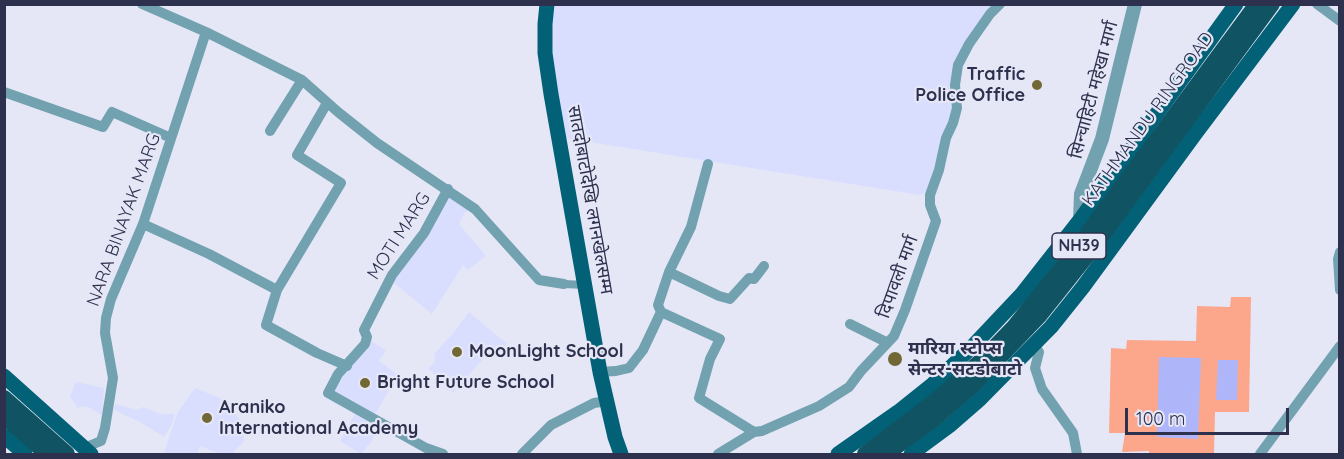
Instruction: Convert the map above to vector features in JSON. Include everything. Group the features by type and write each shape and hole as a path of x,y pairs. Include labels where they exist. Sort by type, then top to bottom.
{"highway":[{"name":"KATHMANDU RINGROAD","path":"865,454 935,401 983,359 1014,327 1064,265 1257,4"},
{"name":"KATHMANDU RINGROAD","path":"886,454 934,419 972,386 1039,316 1093,248 1272,4"},
{"path":"4,398 67,454"},
{"path":"4,416 47,454"}],"main road":[{"name":"सातदोबाटोदेखि लगनखेलसम्म","path":"547,4 544,24 545,53 600,372 621,454"},
{"path":"838,454 898,412 952,367 1022,294 1080,220 1236,4"},
{"path":"911,454 964,414 1034,346 1083,287 1194,134 1293,4"},
{"path":"4,376 88,451"},
{"path":"4,436 25,454"}],"street":[{"path":"142,4 206,32 302,80 377,143 475,209 539,280 585,285"},
{"name":"दिपावली मार्ग","path":"718,454 754,432 762,431 819,406 849,387 886,342 894,336 936,221 930,205 930,195 957,108 955,85 958,65 969,44 1000,4"},
{"name":"सिन्चाहिटी महेखा मार्ग","path":"1080,220 1081,194 1102,139 1135,4"},
{"path":"1317,4 1340,21"},
{"name":"NARA BINAYAK MARG","path":"88,451 101,441 113,378 105,333 111,299 142,224 206,32"},
{"path":"270,131 302,80"},
{"path":"4,92 103,127 112,111 171,138"},
{"path":"327,103 297,155 341,183 278,290 266,325 317,353 347,366"},
{"path":"708,164 692,227 669,272 658,305 661,312 720,339 710,359 699,398 754,432"},
{"name":"MOTI MARG","path":"443,454 417,443 328,393 338,374 365,344 367,337 364,330 392,275 424,233 448,189"},
{"path":"142,224 209,254 278,290"},
{"path":"1340,252 1338,259 1340,290"},
{"path":"669,272 730,299 749,278 754,279 764,266"},
{"path":"600,372 629,368 643,350 661,312"},
{"path":"850,324 886,342"},
{"path":"1034,346 1039,352 1035,368 1042,388 1073,434 1077,454"},
{"path":"1260,454 1340,346"},
{"path":"522,454 551,425 594,403 607,401"}],"shaded area":[{"path":"555,5 995,5 960,57 958,100 927,191 920,195 564,138 550,33"},
{"path":"450,194 470,208 463,215 459,224 486,256 468,270 463,265 432,314 394,283 395,275"},
{"path":"1231,297 1251,297 1249,412 1215,412 1214,454 1122,452 1125,433 1109,433 1111,348 1126,349 1127,340 1196,341 1197,306 1230,307"},
{"name":"MoonLight School","path":"469,312 507,344 499,355 483,344 477,351 485,357 453,393 428,368 434,363 435,353"},
{"name":"Bright Future School","path":"369,340 386,350 379,361 398,375 374,416 331,391"},
{"path":"76,382 104,388 102,415 86,406 78,408 70,396"},
{"name":"Araniko International Academy","path":"195,388 222,399 243,423 244,441 232,454 221,454 200,446 197,454 164,452 178,412"},
{"path":"115,404 137,410 143,407 160,414 175,414 164,437 114,410"},
{"path":"356,412 379,426 371,442 361,454 340,441"}],"water":[{"path":"1159,357 1201,358 1198,439 1157,437"},
{"path":"1218,360 1238,360 1237,400 1216,400"}],"place":[{"name":"Traffic Police Office","path":"1037,85"},
{"name":"MoonLight School","path":"457,352"},
{"name":"मारिया स्टोप्स सेन्टर-सटडोबाटो","path":"895,359"},
{"name":"Bright Future School","path":"365,383"},
{"name":"Araniko International Academy","path":"207,418"}]}
